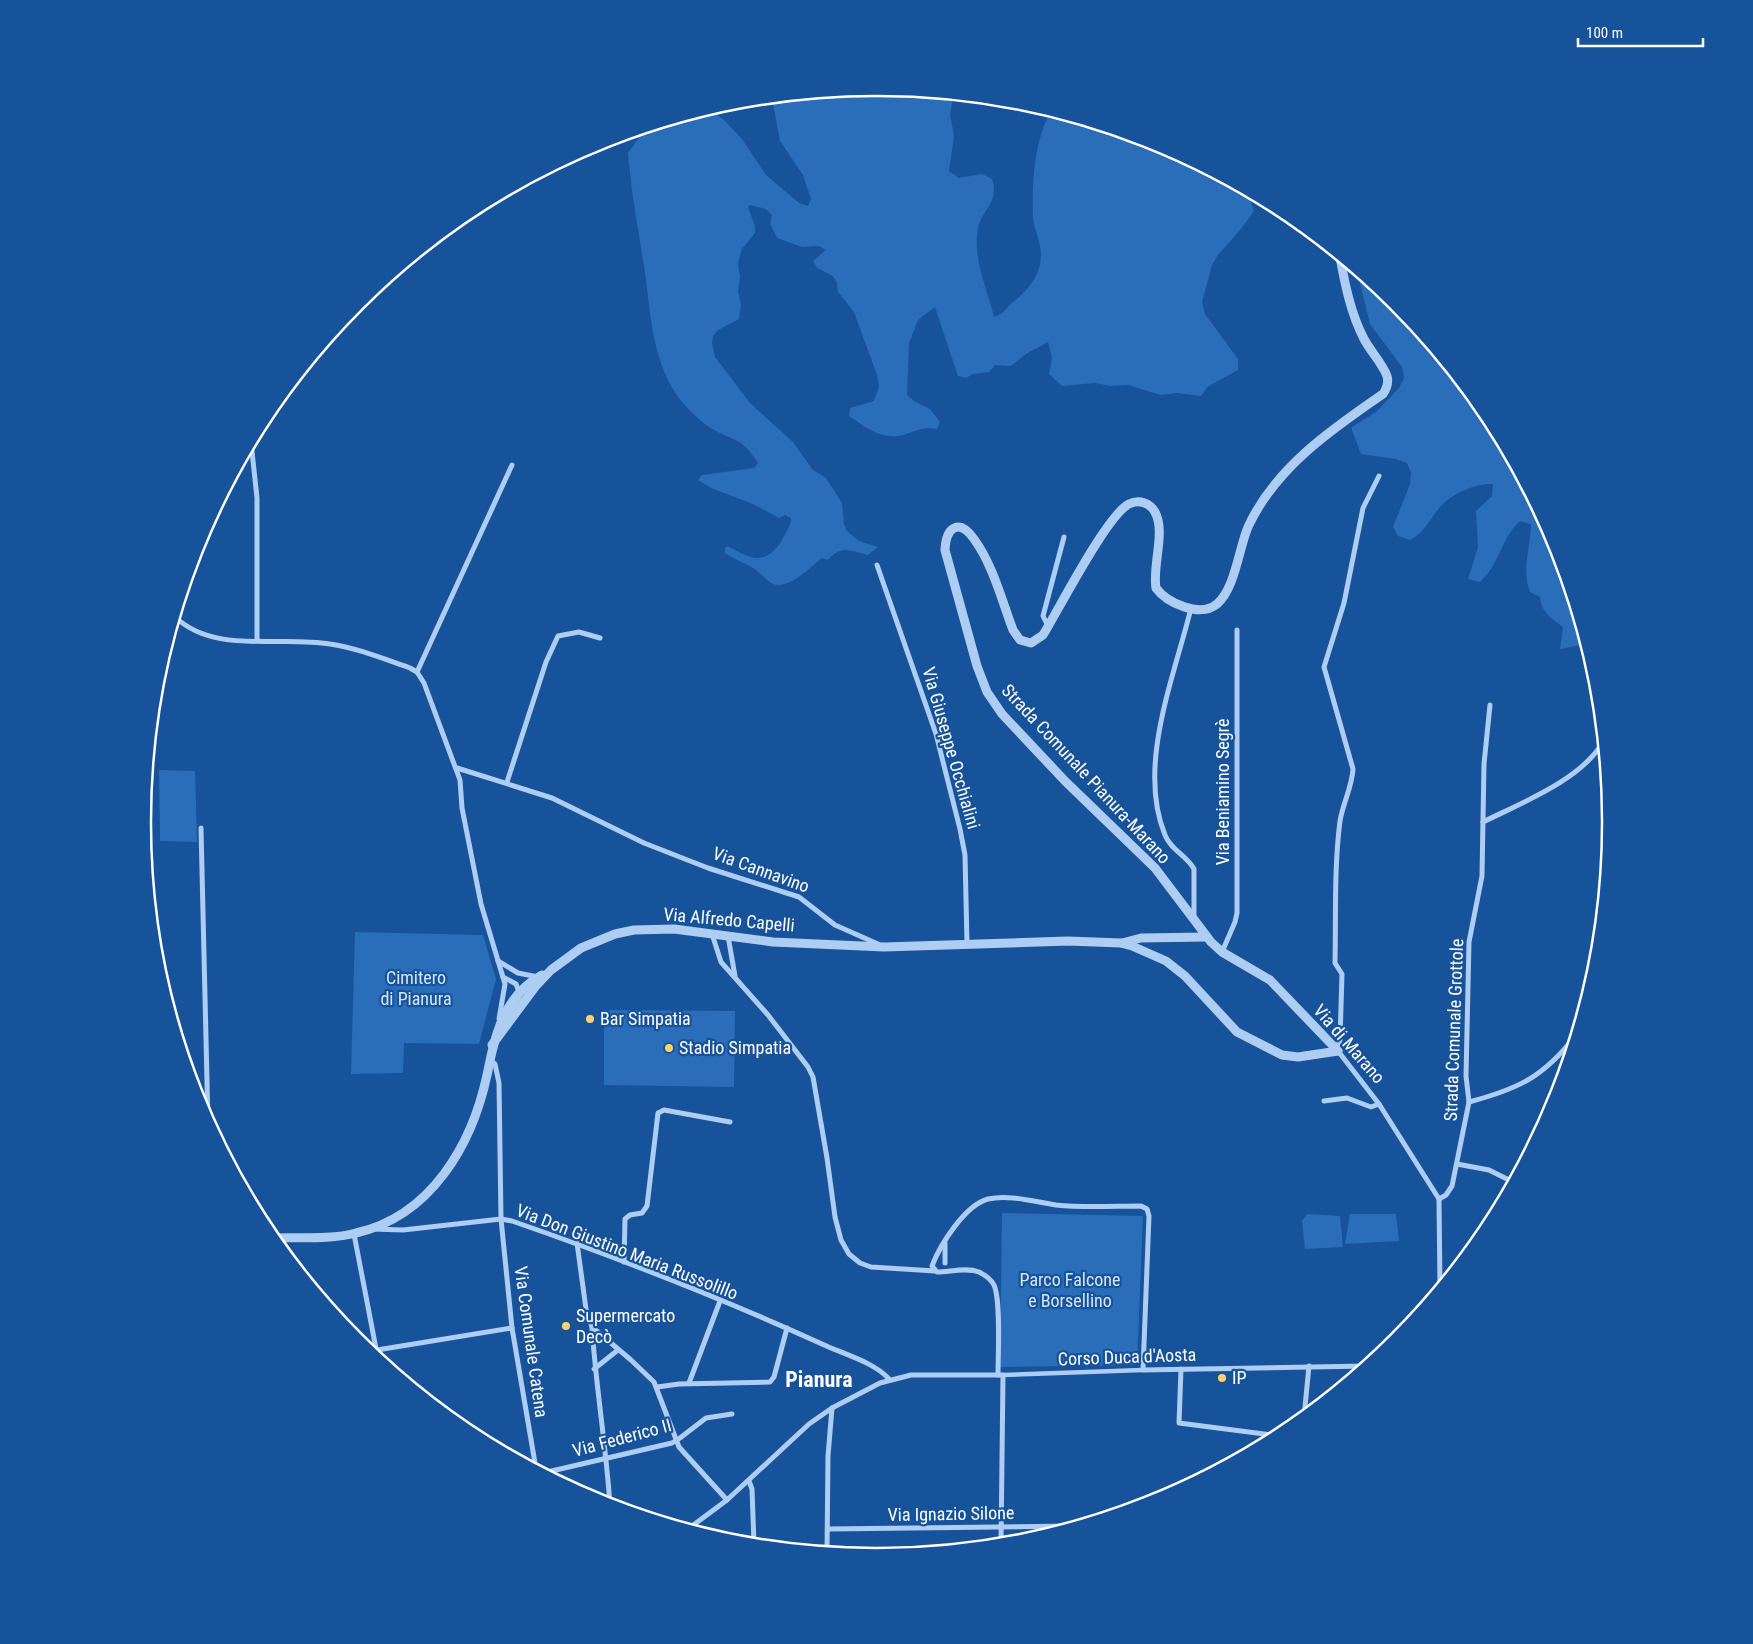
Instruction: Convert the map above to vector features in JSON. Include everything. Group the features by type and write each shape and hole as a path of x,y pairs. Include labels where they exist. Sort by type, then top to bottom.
{"street":[{"name":"Strada Comunale Pianura-Marano","path":"1206,937 1150,863 1065,781 1002,714 987,692 977,666 945,550 948,533 954,528 963,528 975,540 985,557 1013,630 1020,640 1031,643 1043,635 1096,544 1128,504 1138,501 1150,505 1156,514 1159,535 1155,579 1158,591 1165,598 1191,608 1209,608 1219,602 1228,590 1248,526 1278,481 1294,463 1323,438 1383,394 1388,386 1388,378 1364,340 1352,311 1342,265"},
{"path":"251,454 257,498 257,640"},
{"path":"417,672 512,465"},
{"path":"1337,1050 1340,1040 1342,974 1335,963 1337,858 1341,818 1351,783 1353,768 1324,667 1344,603 1363,508 1380,476"},
{"path":"1048,626 1043,616 1064,537"},
{"name":"Via Giuseppe Occhialini","path":"877,565 936,734 960,829 965,855 967,944"},
{"path":"1190,612 1157,741 1154,773 1159,818 1166,837 1194,869 1196,913 1194,922"},
{"path":"179,621 190,630 212,638 328,643 343,646 417,672 424,683 457,768 462,808 481,904 505,987 502,1025"},
{"name":"Via Beniamino Segrè","path":"1222,952 1237,913 1236,630"},
{"path":"506,782 546,662 558,636 579,632 600,638"},
{"name":"Strada Comunale Grottole","path":"1439,1199 1446,1195 1452,1186 1469,1102 1466,1076 1469,942 1480,891 1484,764 1490,705"},
{"path":"1483,822 1538,795 1573,774 1598,747"},
{"name":"Via Cannavino","path":"457,768 552,798 644,843 708,868 799,897 847,932 884,947 1068,941 1132,946 1166,961 1185,976 1237,1032 1282,1055 1298,1057 1337,1050"},
{"path":"201,828 208,1103"},
{"name":"Via Alfredo Capelli","path":"282,1238 354,1234 392,1219 420,1202 460,1151 477,1111 492,1045 520,994 582,948 616,934 665,929 712,933 773,942 884,947"},
{"path":"712,933 721,962 802,1059 813,1078 835,1217 840,1240 849,1254 860,1263 871,1267 939,1272 944,1270 974,1271 982,1273 994,1284 1000,1375 1001,1537"},
{"path":"728,936 736,978"},
{"name":"Via Cannavino","path":"1121,944 1140,938 1206,937"},
{"name":"Via di Marano","path":"1206,937 1222,952 1270,980 1337,1050 1379,1104 1439,1199"},
{"path":"498,960 518,973 540,979"},
{"path":"503,976 516,984 520,994 512,993 505,987"},
{"name":"Via Alfredo Capelli","path":"502,1025 540,979"},
{"path":"1469,1102 1525,1083 1565,1053"},
{"name":"Via Don Giustino Maria Russolillo","path":"490,1060 495,1064 498,1083 501,1219 577,1243 787,1328 876,1369 889,1379"},
{"path":"1324,1100 1345,1098 1371,1108 1379,1104"},
{"path":"624,1262 625,1219 630,1215 642,1213 647,1206 658,1114 664,1110 730,1122"},
{"path":"1457,1164 1489,1170 1508,1179"},
{"path":"927,1270 946,1238 974,1207 989,1199 1042,1201 1056,1205 1141,1206 1149,1213 1143,1370"},
{"path":"1439,1199 1440,1279"},
{"path":"392,1219 396,1226 403,1230"},
{"path":"370,1229 403,1230 501,1219"},
{"name":"Via Comunale Catena","path":"501,1219 512,1328 534,1461"},
{"path":"354,1234 377,1348"},
{"path":"944,1270 946,1238"},
{"path":"577,1243 586,1309 592,1327 594,1369 607,1458 609,1497"},
{"path":"933,1262 939,1259 944,1262"},
{"path":"933,1262 935,1271"},
{"path":"689,1384 720,1301"},
{"path":"592,1327 639,1367 657,1387 680,1448 727,1500"},
{"path":"379,1350 512,1328"},
{"path":"657,1387 689,1384 764,1383 772,1380 787,1328"},
{"path":"594,1369 618,1350"},
{"path":"1305,1407 1309,1366"},
{"name":"Corso Duca d'Aosta","path":"694,1524 727,1500 798,1434 832,1408 889,1379 911,1375 1000,1375 1357,1366"},
{"path":"1181,1369 1179,1423 1265,1434"},
{"path":"827,1546 828,1456 832,1408"},
{"name":"Via Federico II","path":"552,1471 677,1440 706,1418 732,1414"},
{"path":"749,1480 752,1490 754,1537"},
{"name":"Via Ignazio Silone","path":"828,1529 1050,1526"}],"green space":[{"path":"876,96 953,100 950,114 954,136 949,171 959,178 982,174 992,179 994,187 992,200 978,229 977,251 981,274 994,317 1003,312 1027,289 1039,268 1041,251 1033,220 1034,176 1041,135 1048,117 1110,135 1154,151 1197,171 1250,200 1254,211 1212,265 1202,302 1205,314 1238,359 1238,370 1207,387 1201,396 1177,393 1161,395 1128,385 1111,386 1095,383 1062,386 1049,374 1052,358 1048,342 1026,354 1011,366 995,365 989,372 973,374 966,378 958,376 935,307 918,320 909,343 907,395 930,409 940,422 937,429 921,429 898,436 883,435 869,429 849,416 850,408 874,401 879,386 877,375 854,312 838,292 837,283 833,276 817,268 813,261 826,250 819,246 802,247 777,238 770,223 772,215 766,209 750,205 748,207 755,226 755,233 742,249 738,263 740,277 738,291 741,305 739,319 718,330 713,336 712,343 715,357 750,403 793,442 813,470 826,478 842,503 844,524 847,531 859,541 878,547 868,555 846,550 837,552 828,560 822,558 791,581 778,585 771,583 753,568 725,553 725,548 728,546 751,557 764,557 776,549 789,526 791,518 785,515 779,518 753,504 711,488 698,480 702,475 754,468 758,463 744,445 714,430 694,414 672,388 664,372 658,355 651,320 628,153 639,137 717,114 742,139 766,175 799,203 808,206 811,199 803,175 780,141 773,104"},
{"path":"1359,280 1422,343 1480,419 1505,459 1547,544 1564,589 1580,645 1560,649 1563,627 1545,611 1540,597 1530,592 1527,583 1526,566 1531,524 1520,521 1509,535 1487,575 1480,582 1468,579 1478,547 1476,511 1492,496 1493,484 1472,487 1445,502 1423,530 1410,540 1398,536 1393,527 1410,484 1411,473 1407,463 1396,459 1361,454 1352,430 1352,427 1376,412 1399,388 1404,378 1402,367 1370,324"},
{"path":"159,770 195,771 197,842 160,841"},
{"name":"Cimitero di Pianura","path":"355,932 483,935 496,979 479,1044 404,1043 403,1073 351,1074"},
{"name":"Stadio Simpatia","path":"604,1010 735,1011 734,1087 604,1085"},
{"name":"Parco Falcone e Borsellino","path":"1002,1213 1143,1216 1137,1365 1000,1367"},
{"path":"1307,1214 1340,1216 1343,1247 1305,1249 1302,1221"},
{"path":"1350,1214 1396,1214 1399,1241 1345,1244"}],"place":[{"name":"Bar Simpatia","path":"590,1019"},
{"name":"Stadio Simpatia","path":"669,1048"},
{"name":"Supermercato Decò","path":"566,1326"},
{"name":"IP","path":"1222,1378"}],"district":[{"name":"Pianura","path":"819,1379"}]}
